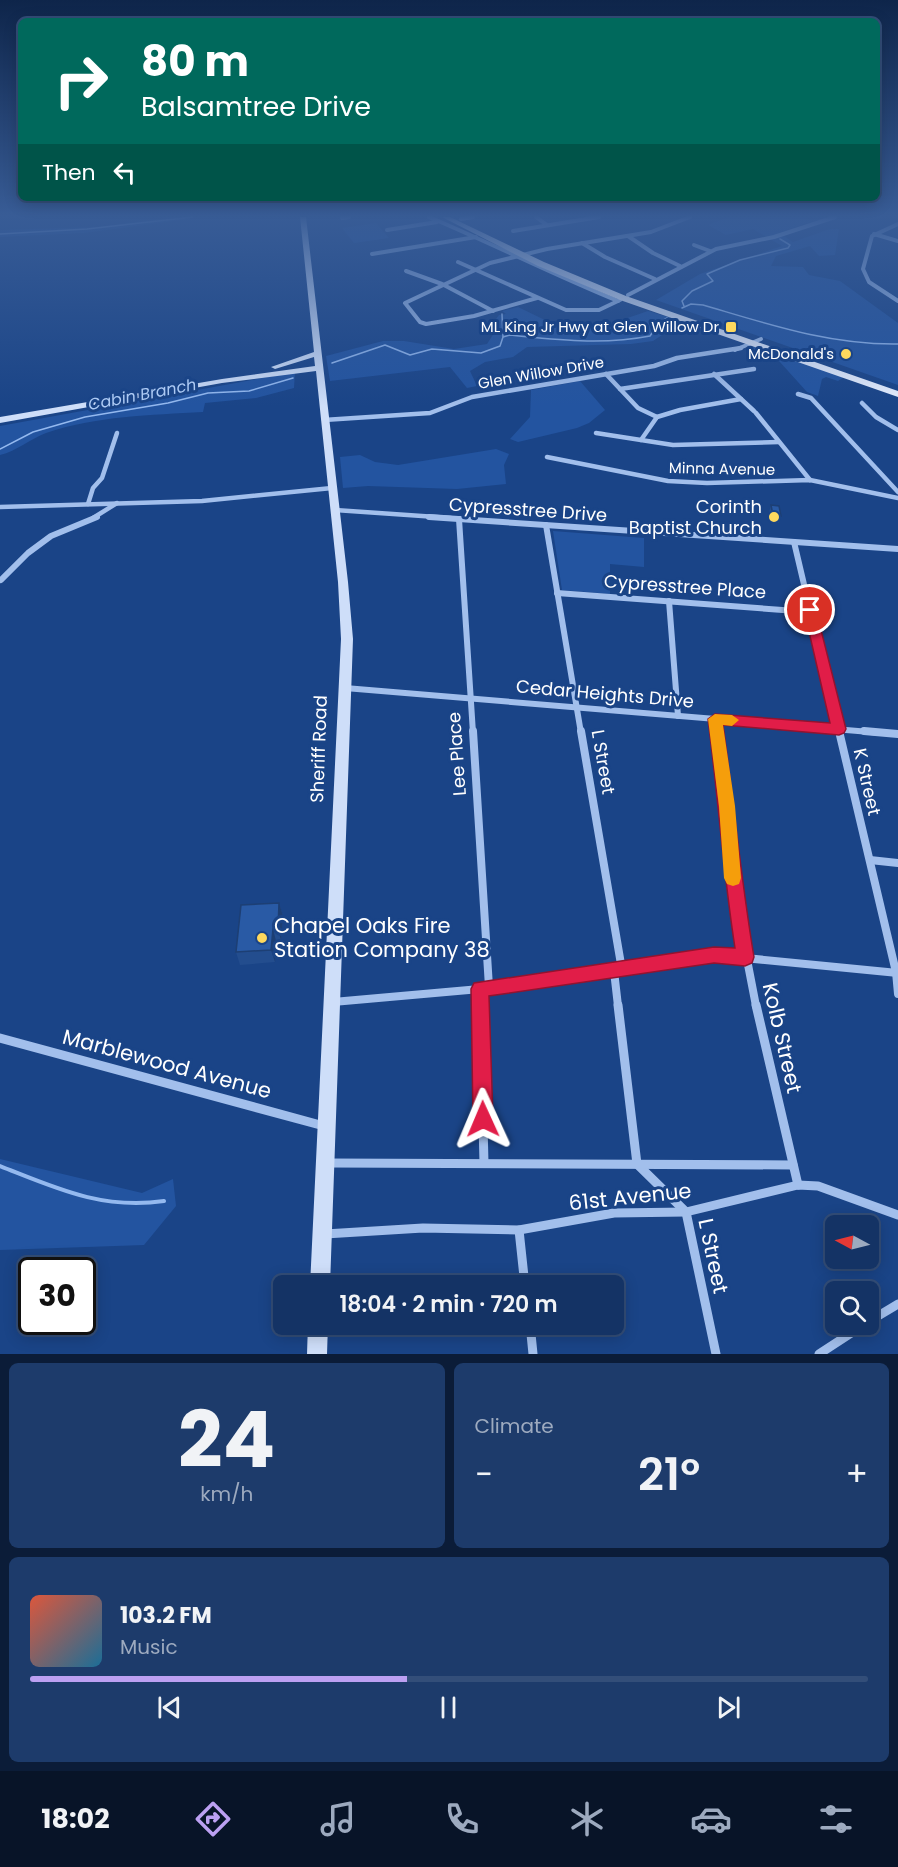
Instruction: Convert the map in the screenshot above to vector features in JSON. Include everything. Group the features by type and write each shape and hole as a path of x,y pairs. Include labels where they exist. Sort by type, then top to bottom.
{"main road":[{"name":"Sheriff Road","path":"309,280 346,612 320,1275"},
{"path":"578,280 623,298 687,315 898,394"},
{"path":"582,280 623,298 898,387"},
{"path":"222,381 317,354"},
{"path":"0,420 222,381 318,368"},
{"path":"317,1354 318,1335"}],"street":[{"path":"431,280 494,311"},
{"path":"450,280 407,300 405,303 420,322 429,324 494,311 537,297"},
{"path":"501,280 563,309 582,312 599,310 653,280"},
{"path":"582,280 623,298"},
{"path":"868,280 898,301"},
{"name":"Glen Willow Drive","path":"324,420 430,413 472,397 654,366 674,359 759,341"},
{"path":"620,389 754,369"},
{"path":"606,374 638,408 657,417"},
{"path":"714,374 755,412 810,480"},
{"path":"798,394 811,398 898,492"},
{"path":"641,440 657,417 680,410 741,399"},
{"path":"862,403 876,417 898,430"},
{"path":"88,504 93,489 102,478 117,433"},
{"path":"596,433 673,445 779,442"},
{"name":"Minna Avenue","path":"547,457 679,482 810,480 898,498"},
{"path":"0,507 202,501 332,488"},
{"path":"1,580 30,551 57,531 103,515 117,502"},
{"name":"Cypresstree Drive","path":"335,510 898,549"},
{"name":"Lee Place","path":"459,519 484,988 484,1163"},
{"name":"L Street","path":"546,525 618,970 637,1164 649,1172 669,1198 686,1212 716,1354"},
{"name":"K Street","path":"794,542 897,973 898,994"},
{"name":"Cypresstree Place","path":"557,592 810,612"},
{"path":"669,601 678,716"},
{"name":"Cedar Heights Drive","path":"344,688 898,734"},
{"name":"Kolb Street","path":"715,719 727,806 733,886 745,957 798,1185"},
{"path":"870,860 898,863"},
{"path":"332,1002 484,988 714,955 897,973"},
{"name":"Marblewood Avenue","path":"0,1038 325,1126"},
{"name":"61st Avenue","path":"324,1163 793,1165"},
{"name":"61st Avenue","path":"322,1234 423,1228 519,1230 614,1213 686,1212 798,1185 818,1186 898,1215"},
{"path":"519,1230 524,1275"},
{"path":"879,1316 898,1304"},
{"path":"531,1335 533,1354"},
{"path":"819,1354 848,1335"}],"shaded area":[{"path":"690,280 840,281 898,323 898,385 656,300"},
{"path":"518,307 549,322 570,326 604,326 648,311 675,319 668,331 653,341 631,344 527,347 513,357 485,362 470,371 477,386 467,388 450,367 330,381 326,356 383,341 404,341 454,349 487,344 496,330 496,319 499,315 506,314 502,311"},
{"path":"756,346 844,377 838,381 826,377 822,379 818,396 807,392 779,361 747,350"},
{"path":"295,372 294,388 256,398 205,403 203,412 124,417 65,427 34,438 0,455 0,426"},
{"path":"580,381 605,410 589,423 577,428 518,442 510,439 530,417 531,390"},
{"path":"496,449 509,454 504,465 506,484 457,489 368,486 343,488 340,457 360,455 375,462 398,465"},
{"path":"553,531 644,538 644,567 610,564 610,594 562,590"},
{"path":"0,1159 142,1193 173,1179 176,1206 144,1245 0,1250"}],"building":[{"path":"771,505 779,506 781,516 773,515"},
{"name":"Chapel Oaks Fire Station Company 38","path":"279,903 278,928 273,929 271,950 236,952 241,905"}],"waterway":[{"path":"684,306 682,301 692,291 712,280"},
{"name":"Cabin Branch","path":"682,308 691,304 703,305 823,337 898,344"},
{"path":"502,314 503,337"},
{"name":"Cabin Branch","path":"503,337 510,335 580,341 633,339 650,336 659,323 667,318"},
{"name":"Cabin Branch","path":"332,363 385,345 410,355 432,349 481,353 500,346 503,337"},
{"name":"Cabin Branch","path":"0,449 33,432 85,417 168,403 208,393 249,391 293,378"},
{"path":"0,1166 60,1189 100,1200 141,1203 164,1201"}],"slow traffic":[{"path":"732,720 715,719 727,806 733,878"}],"place":[{"name":"ML King Jr Hwy at Glen Willow Dr","path":"731,327"},
{"name":"McDonald's","path":"846,354"},
{"name":"Corinth Baptist Church","path":"774,517"},
{"name":"Chapel Oaks Fire Station Company 38","path":"262,938"}],"route":[{"path":"483,1119 480,989 714,955 745,957 733,886 727,806 715,719 839,729 810,610"}]}
